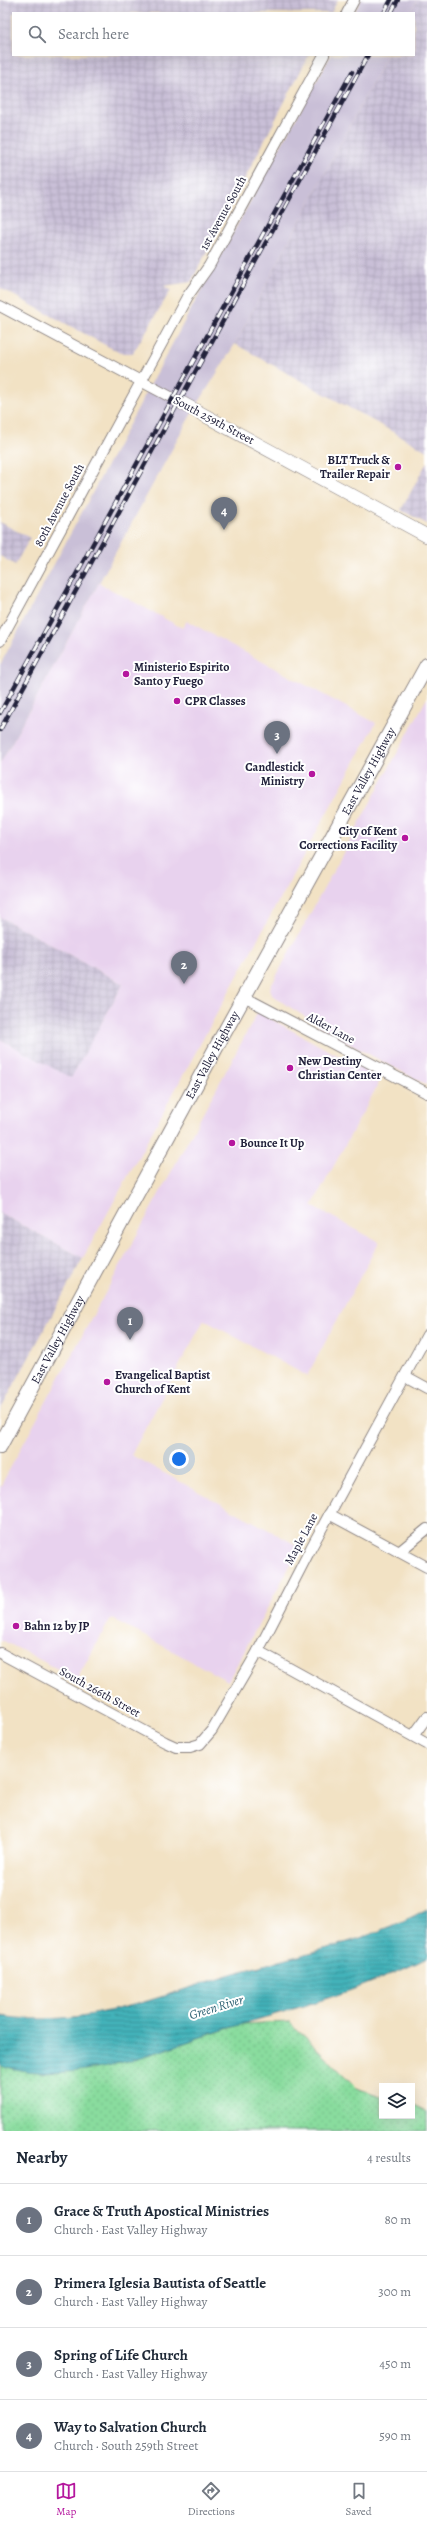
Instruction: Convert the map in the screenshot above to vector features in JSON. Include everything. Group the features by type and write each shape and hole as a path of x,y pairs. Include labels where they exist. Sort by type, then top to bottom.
{"main road":[{"name":"East Valley Highway","path":"0,1446 244,997 427,665"}],"street":[{"path":"348,12 354,0"},
{"name":"1st Avenue South","path":"141,381 187,297 209,266 323,56"},
{"name":"South 259th Street","path":"0,306 427,536"},
{"name":"80th Avenue South","path":"0,641 141,381"},
{"name":"Alder Lane","path":"244,997 427,1093"},
{"name":"Maple Lane","path":"190,1747 200,1744 212,1730 258,1651 329,1514 427,1335"},
{"path":"405,1376 427,1388"},
{"path":"329,1514 427,1566"},
{"path":"399,1552 427,1529"},
{"path":"258,1651 427,1744"},
{"name":"South 266th Street","path":"0,1652 165,1742 176,1747 190,1747"},
{"path":"413,1736 427,1717"}],"shaded area":[{"path":"0,0 338,0 332,12 12,12 12,56 308,56 191,282 164,286 171,290 133,353 120,353 0,288"},
{"path":"361,0 417,0 411,12 355,12"},
{"path":"417,0 427,0 427,451 235,344 386,56 415,56 415,12 411,12"},
{"path":"330,56 386,56 235,344 188,420 0,764 0,665 204,285"},
{"path":"427,462 427,524 401,510"},
{"path":"0,522 30,538 15,565 0,556"},
{"path":"99,583 182,628 187,621 376,723 83,1258 0,1213 0,1039 71,1077 123,984 0,917 0,764"},
{"path":"427,698 427,1085 342,1040 277,999 272,995 270,988"},
{"path":"0,917 123,984 71,1078 0,1039"},
{"path":"258,1012 381,1079 312,1206 379,1242 307,1376 204,1320 131,1455 300,1547 228,1681 111,1618 77,1679 0,1639 0,1487"},
{"path":"0,1213 83,1258 0,1411"}],"green space":[{"path":"290,2022 357,2088 379,2095 379,2119 415,2119 415,2105 427,2111 427,2131 0,2131 0,2065 148,2055 241,2024"}],"water":[{"name":"Green River","path":"427,1909 427,1958 359,1987 153,2053 92,2069 61,2072 31,2071 0,2065 0,2016 31,2019 61,2018 91,2014 149,2001 235,1973 332,1947 380,1931"}],"railway":[{"path":"385,12 391,0"},
{"path":"392,12 398,0"},
{"path":"0,730 367,56"},
{"path":"0,713 352,72"}],"place":[{"name":"BLT Truck & Trailer Repair","path":"398,467"},
{"name":"Way to Salvation Church","path":"224,530"},
{"name":"Ministerio Espirito Santo y Fuego","path":"126,674"},
{"name":"CPR Classes","path":"177,701"},
{"name":"Spring of Life Church","path":"277,754"},
{"name":"Candlestick Ministry","path":"312,774"},
{"name":"City of Kent Corrections Facility","path":"405,838"},
{"name":"Primera Iglesia Bautista of Seattle","path":"184,984"},
{"name":"New Destiny Christian Center","path":"290,1068"},
{"name":"Bounce It Up","path":"232,1143"},
{"name":"Grace & Truth Apostical Ministries","path":"130,1340"},
{"name":"Evangelical Baptist Church of Kent","path":"107,1382"},
{"name":"Bahn 12 by JP","path":"16,1626"}]}
